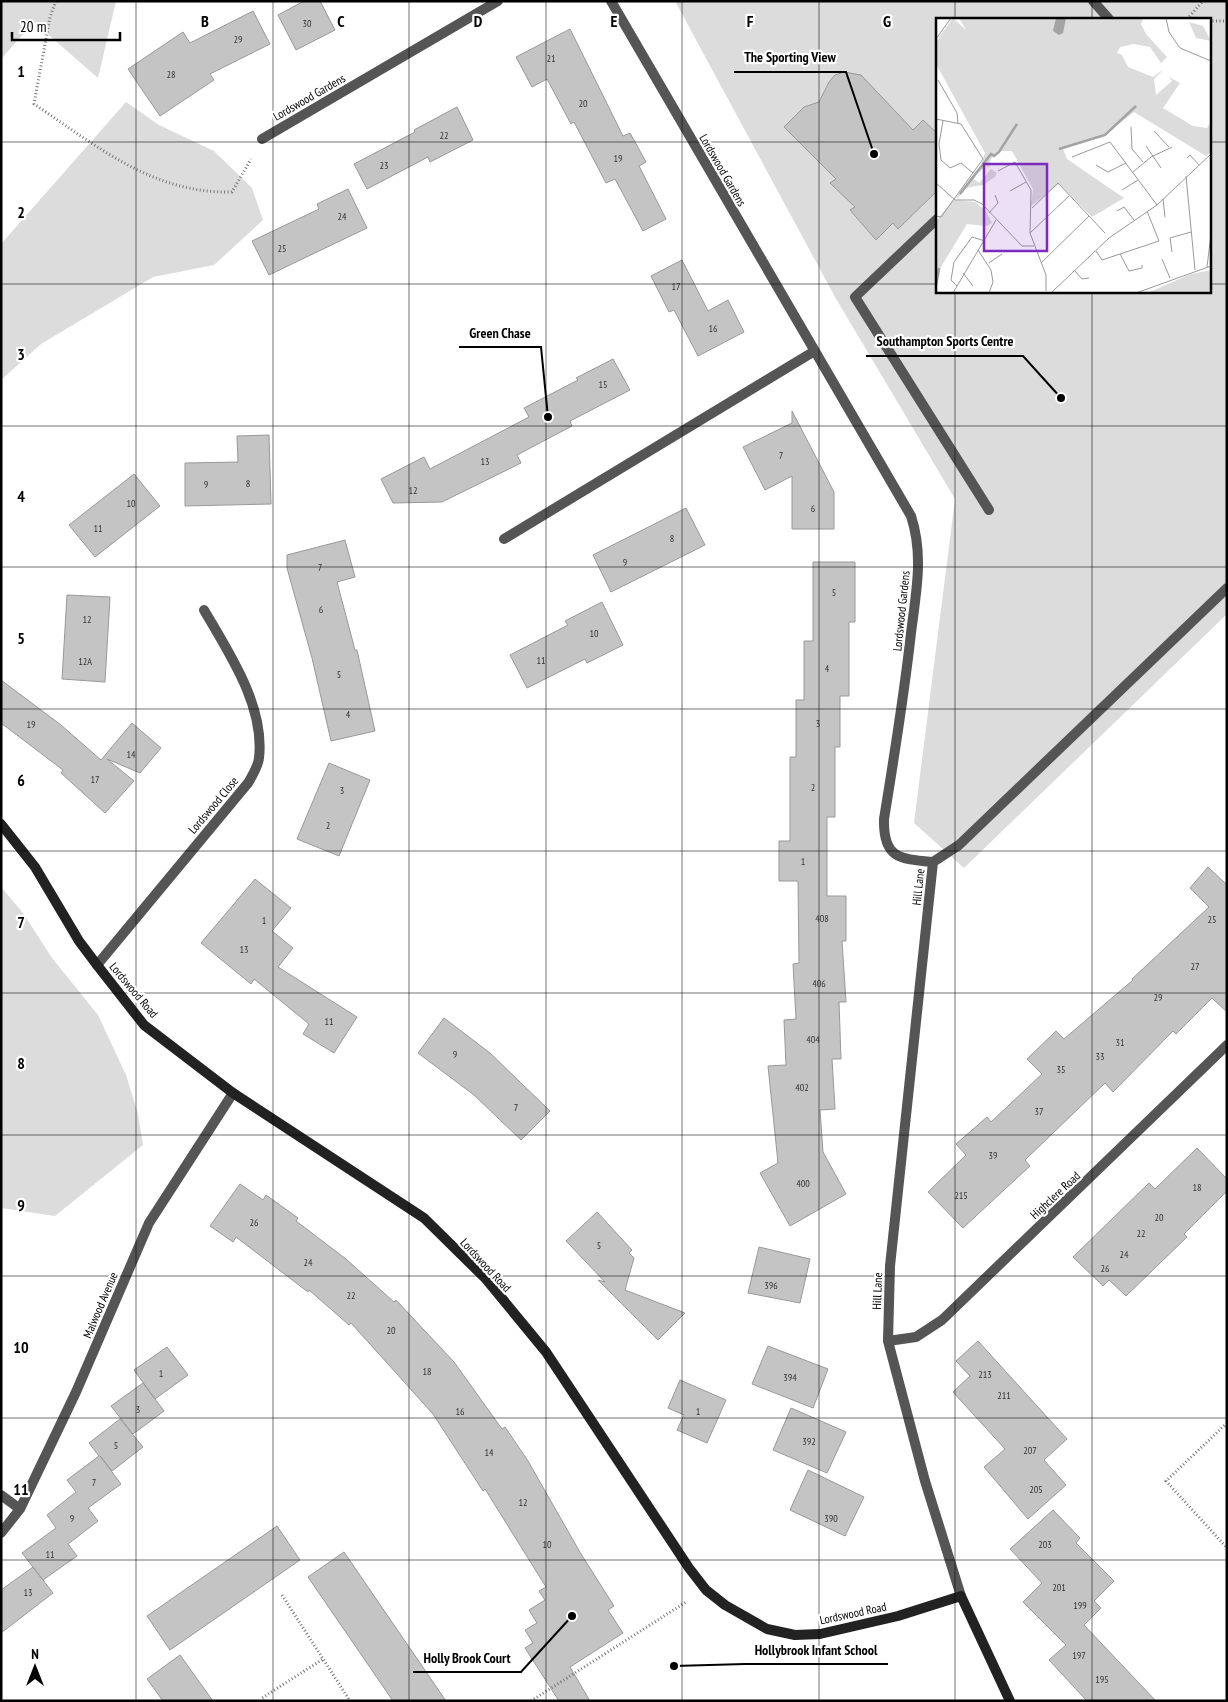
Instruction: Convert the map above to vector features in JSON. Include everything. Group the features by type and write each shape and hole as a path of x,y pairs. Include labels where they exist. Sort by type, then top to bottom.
{"street":[{"name":"Lordswood Gardens","path":"262,139 498,1"},
{"name":"Lordswood Gardens","path":"611,1 911,516 919,549 917,582 883,837 888,849 898,858 933,862"},
{"path":"1093,1 1108,18"},
{"path":"936,220 855,297 989,510"},
{"path":"504,539 814,352"},
{"path":"933,862 959,845 1227,588"},
{"name":"Lordswood Close","path":"97,965 248,783 258,760 256,720 247,695 229,653 204,610"},
{"name":"Lordswood Road","path":"1,824 35,867 97,965 144,1025 233,1093 424,1218 486,1280 546,1352 635,1488 706,1590 746,1619 767,1629 795,1634 820,1634 898,1616 961,1596"},
{"name":"Hill Lane","path":"933,862 890,1266 888,1341 925,1480 961,1596 1010,1701"},
{"name":"Highclere Road","path":"888,1341 916,1337 942,1320 1227,1045"},
{"name":"Malwood Avenue","path":"1,1532 20,1509 76,1392 149,1223 233,1093"},
{"path":"1,1495 20,1509"}],"path":[{"path":"56,1 50,18 34,104 107,153 124,164 162,182 186,189 232,192 262,139"},
{"path":"1188,18 1203,1"},
{"path":"1210,21 1227,21"},
{"path":"1227,1423 1166,1481 1227,1548"},
{"path":"531,1701 670,1611 706,1590"},
{"path":"282,1595 350,1701"},
{"path":"263,1701 262,1698 323,1659"}],"shaded area":[{"path":"1,1 116,1 98,78 34,22 1,59"},
{"path":"675,1 1227,1 1227,614 964,868 914,823 955,499 835,297"},
{"path":"126,102 159,125 214,151 252,188 263,220 214,265 153,277 41,344 1,380 1,244"},
{"path":"1,887 23,913 52,958 98,1015 126,1075 138,1114 143,1145 55,1216 1,1208"}],"building":[{"path":"304,1 320,1 335,30 296,50 278,15"},
{"path":"253,11 270,44 210,74 214,80 160,116 128,69 183,32 190,43"},
{"path":"570,29 623,136 630,133 646,162 639,166 666,219 643,231 615,179 606,183 574,122 571,124 547,79 532,87 516,57"},
{"path":"844,72 861,75 913,130 923,120 936,132 936,192 898,229 893,223 876,240 850,210 855,207 830,183 836,179 784,127 804,107 819,102 829,82 835,75"},
{"path":"457,107 473,140 430,162 428,157 367,189 354,164 415,132 414,130"},
{"path":"348,189 367,228 269,275 252,241 319,209 317,204"},
{"path":"682,260 708,311 728,300 744,332 698,356 674,310 669,312 651,276"},
{"path":"613,359 630,390 570,421 572,426 517,455 521,463 442,502 393,503 381,479 424,457 430,469 529,417 524,408 578,380 576,378"},
{"path":"792,411 834,492 834,529 792,529 792,476 765,490 743,447 792,423"},
{"path":"269,435 271,504 185,506 185,463 238,462 237,436"},
{"path":"134,474 160,506 95,557 69,525"},
{"path":"686,508 705,545 611,592 593,555"},
{"path":"345,540 355,577 337,582 355,650 357,650 375,731 331,741 312,658 287,568 287,555"},
{"path":"813,562 855,562 855,622 849,622 849,696 840,696 840,747 835,747 835,817 827,817 827,896 846,896 846,941 842,941 846,1002 839,1002 841,1059 832,1059 835,1109 820,1110 823,1152 846,1194 790,1226 760,1173 778,1163 768,1066 786,1065 784,1020 796,1019 793,964 799,963 798,881 779,881 779,841 790,841 790,757 796,757 796,700 804,700 804,641 813,641"},
{"path":"67,595 110,597 105,682 62,679"},
{"path":"602,602 623,645 587,663 585,659 527,688 510,655 568,625 565,621"},
{"path":"1,680 61,725 101,760 132,723 161,748 140,773 107,759 134,781 105,813 61,773 63,770 1,723"},
{"path":"329,763 370,780 339,856 297,839"},
{"path":"1208,867 1227,885 1227,1012 1212,998 1176,1034 1173,1031 1113,1092 1105,1083 1025,1160 1030,1166 963,1228 928,1192 966,1155 956,1144 987,1117 991,1122 1042,1074 1027,1059 1056,1031 1064,1039 1133,980 1209,907 1190,888"},
{"path":"255,879 291,908 272,931 293,948 278,967 357,1017 334,1053 303,1034 309,1024 254,979 251,984 201,943"},
{"path":"444,1018 490,1053 550,1111 521,1140 474,1095 418,1053"},
{"path":"1197,1148 1227,1179 1227,1191 1184,1234 1187,1237 1126,1296 1109,1280 1103,1286 1073,1257 1149,1183 1155,1189"},
{"path":"240,1184 263,1200 266,1195 298,1218 296,1221 346,1259 394,1302 396,1300 454,1362 502,1429 505,1427 528,1461 581,1554 614,1606 608,1610 623,1633 570,1667 590,1701 559,1701 525,1648 533,1643 525,1630 537,1623 529,1610 545,1600 539,1591 546,1587 485,1489 483,1491 433,1414 351,1323 349,1325 309,1290 308,1292 236,1237 233,1242 210,1226"},
{"path":"597,1212 632,1250 629,1253 634,1258 625,1290 685,1313 658,1340 598,1280 605,1282 566,1241"},
{"path":"759,1247 810,1259 800,1303 748,1293"},
{"path":"978,1341 1067,1439 1044,1460 1066,1485 1028,1519 984,1467 1005,1449 953,1392 970,1376 956,1361"},
{"path":"768,1346 828,1369 813,1408 752,1384"},
{"path":"167,1347 188,1375 155,1399 134,1370"},
{"path":"680,1380 726,1400 707,1443 677,1430 684,1415 668,1408"},
{"path":"143,1383 164,1411 133,1434 111,1406"},
{"path":"791,1408 846,1432 827,1473 773,1450"},
{"path":"120,1419 143,1447 112,1471 100,1456 121,1484 88,1508 98,1521 68,1544 77,1556 43,1580 22,1553 56,1528 47,1515 76,1492 67,1480 99,1456 89,1443"},
{"path":"808,1470 864,1497 845,1536 790,1510"},
{"path":"1053,1510 1080,1538 1076,1543 1114,1581 1094,1601 1101,1608 1084,1625 1156,1701 1087,1701 1049,1660 1066,1645 1023,1602 1042,1583 1010,1549"},
{"path":"277,1526 300,1560 170,1650 147,1616"},
{"path":"344,1552 446,1701 393,1701 308,1577"},
{"path":"33,1567 53,1593 1,1633 1,1590"},
{"path":"180,1655 213,1701 163,1701 147,1679"}],"place":[{"name":"The Sporting View","path":"874,154"},
{"name":"Southampton Sports Centre","path":"1061,398"},
{"name":"Green Chase","path":"548,417"},
{"name":"Holly Brook Court","path":"572,1616"},
{"name":"Hollybrook Infant School","path":"674,1666"}]}
